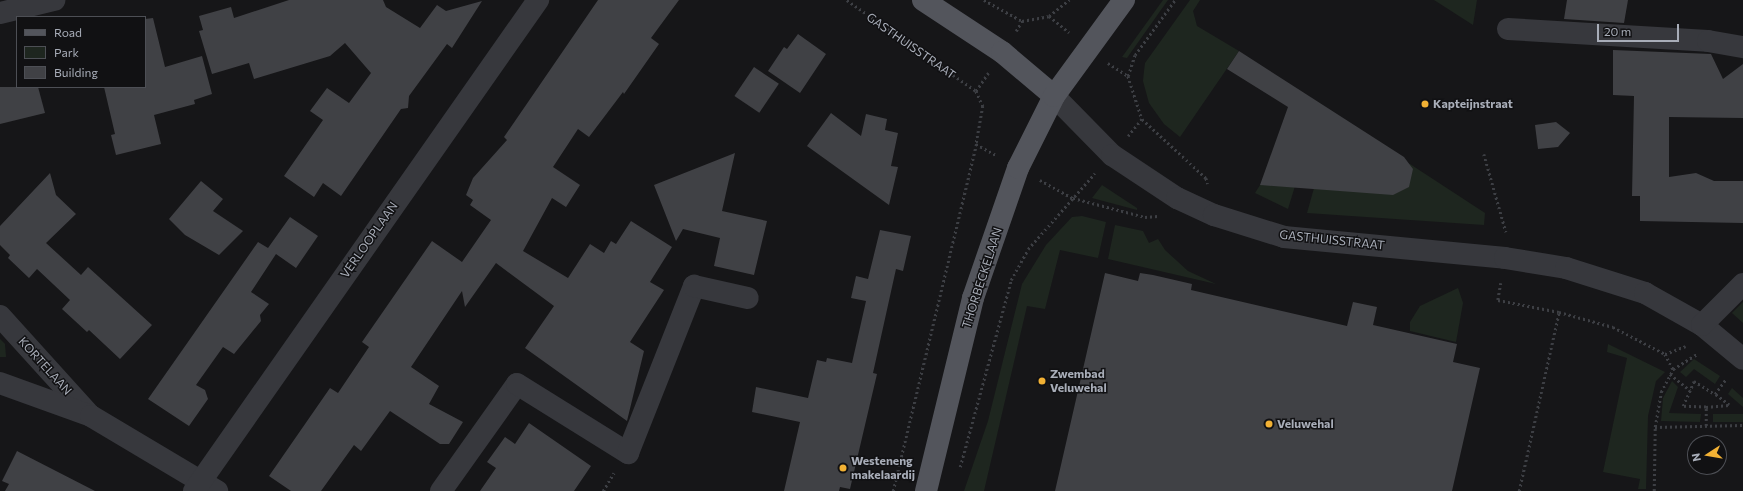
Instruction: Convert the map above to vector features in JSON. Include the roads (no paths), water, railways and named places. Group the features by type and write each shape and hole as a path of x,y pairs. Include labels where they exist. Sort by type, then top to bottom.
{"main road":[{"name":"GASTHUISSTRAAT","path":"923,0 1002,52 1054,96"},
{"name":"THORBECKELAAN","path":"926,491 973,298 1018,168 1054,96 1124,0"}],"street":[{"path":"0,13 54,0"},
{"name":"VERLOOPLAAN","path":"204,488 538,0"},
{"path":"1508,29 1708,41 1743,47"},
{"name":"GASTHUISSTRAAT","path":"1054,96 1112,155 1177,198 1214,215 1284,237 1505,258 1566,268 1644,293 1702,325 1738,354"},
{"path":"1702,325 1743,284"},
{"path":"442,491 517,384 628,453 694,286 748,298"},
{"name":"KORTELAAN","path":"0,316 91,416"},
{"name":"KORTELAAN","path":"0,383 91,416 204,488"}],"place":[{"name":"Kapteijnstraat","path":"1425,104"},
{"name":"Zwembad Veluwehal","path":"1042,381"},
{"name":"Veluwehal","path":"1269,424"},
{"name":"Westeneng makelaardij","path":"843,468"}]}
